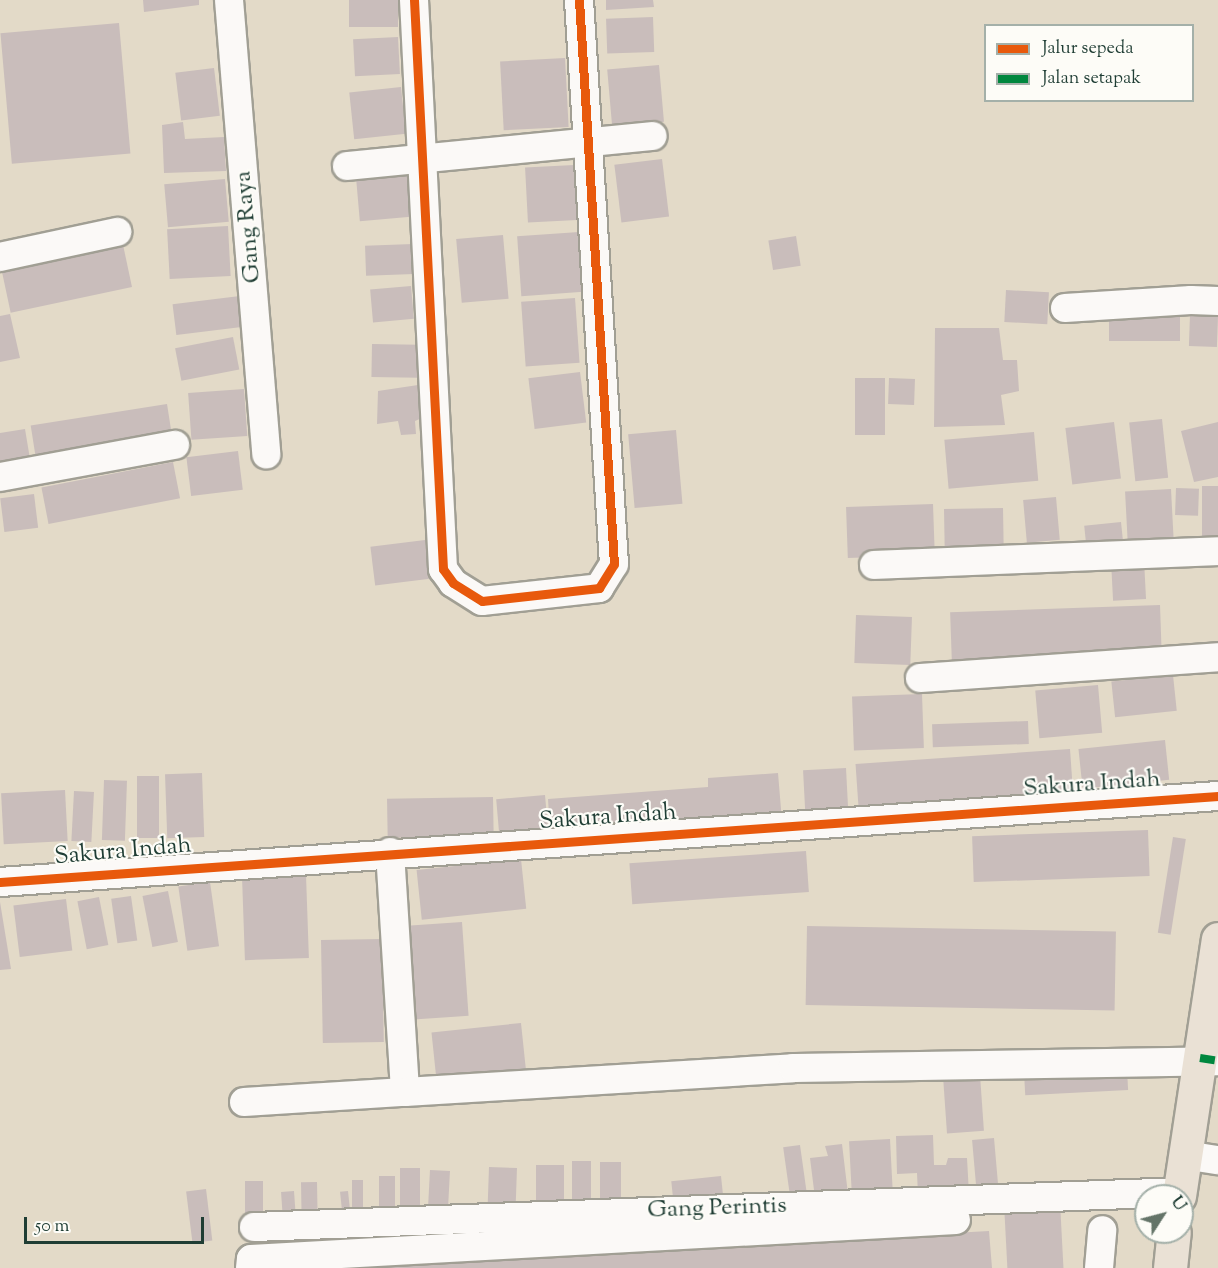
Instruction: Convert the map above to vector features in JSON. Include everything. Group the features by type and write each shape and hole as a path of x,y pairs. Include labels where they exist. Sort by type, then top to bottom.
{"main road":[{"path":"1181,1184 1185,1155 1209,1060 1218,939"},
{"path":"1170,1268 1173,1244"}],"street":[{"name":"Gang Raya","path":"229,0 266,454"},
{"path":"414,0 425,160 443,569 453,582 482,601 600,588 614,564 579,0"},
{"path":"347,166 653,136"},
{"path":"0,257 117,232"},
{"path":"1065,308 1191,300 1218,302"},
{"path":"0,477 175,445"},
{"path":"874,565 1218,551"},
{"path":"920,678 1218,657"},
{"name":"Sakura Indah","path":"0,882 390,852 1218,796"},
{"path":"390,852 405,1092"},
{"path":"244,1102 793,1068 1209,1060"},
{"path":"1185,1155 1218,1160"},
{"name":"Gang Perintis","path":"254,1227 1134,1196"},
{"path":"250,1268 251,1259 995,1218"},
{"path":"1099,1268 1102,1230"}],"building":[{"path":"143,0 199,0 199,5 144,12"},
{"path":"349,0 398,0 398,27 349,27"},
{"path":"606,0 653,0 654,7 606,10"},
{"path":"653,17 654,52 607,54 606,19"},
{"path":"119,23 130,154 12,164 0,33"},
{"path":"398,37 400,74 355,76 353,39"},
{"path":"565,58 569,127 504,130 500,61"},
{"path":"659,65 664,122 612,126 607,70"},
{"path":"214,68 220,116 181,120 175,73"},
{"path":"401,87 406,134 354,139 349,92"},
{"path":"183,122 185,139 224,137 226,171 164,173 162,125"},
{"path":"662,159 669,217 621,222 614,165"},
{"path":"574,165 577,220 528,222 525,168"},
{"path":"407,175 411,217 360,221 356,179"},
{"path":"225,179 229,222 168,227 164,184"},
{"path":"228,226 231,276 170,279 167,229"},
{"path":"579,232 583,292 521,296 517,236"},
{"path":"503,235 509,299 462,303 456,239"},
{"path":"796,236 801,266 773,270 768,240"},
{"path":"122,240 132,287 11,313 1,266"},
{"path":"413,244 414,274 366,276 365,246"},
{"path":"411,286 414,319 373,322 370,290"},
{"path":"1006,290 1049,292 1047,324 1004,322"},
{"path":"248,295 252,326 176,335 173,304"},
{"path":"575,298 580,363 526,367 521,302"},
{"path":"10,314 20,358 0,362 0,316"},
{"path":"1190,315 1218,316 1217,347 1189,346"},
{"path":"1109,316 1180,316 1180,341 1109,341"},
{"path":"935,328 999,328 1003,360 1017,360 1019,391 1001,395 1005,425 934,427"},
{"path":"233,337 239,369 181,381 175,348"},
{"path":"372,344 419,345 418,378 371,377"},
{"path":"580,372 586,423 535,429 528,378"},
{"path":"855,378 885,378 885,435 855,435"},
{"path":"889,378 915,379 914,405 888,404"},
{"path":"418,385 422,418 415,421 416,434 401,435 398,421 377,424 378,391"},
{"path":"244,389 247,436 191,440 188,393"},
{"path":"167,404 172,434 35,455 31,426"},
{"path":"1162,419 1168,478 1135,481 1129,422"},
{"path":"1114,422 1121,479 1072,485 1065,428"},
{"path":"1218,422 1218,477 1194,482 1181,431"},
{"path":"25,429 30,459 0,464 0,433"},
{"path":"676,430 682,504 635,508 628,434"},
{"path":"1034,432 1038,481 949,489 944,440"},
{"path":"238,451 243,490 191,496 186,457"},
{"path":"173,462 180,498 49,524 41,488"},
{"path":"1202,486 1218,486 1218,546 1202,546"},
{"path":"1176,488 1199,489 1198,516 1175,515"},
{"path":"1171,489 1174,547 1128,549 1125,491"},
{"path":"34,494 38,528 4,532 0,498"},
{"path":"1056,497 1060,540 1027,543 1023,500"},
{"path":"933,504 935,555 848,558 846,507"},
{"path":"1003,508 1004,549 945,550 944,509"},
{"path":"1121,522 1123,541 1086,545 1084,526"},
{"path":"425,540 430,579 375,585 370,547"},
{"path":"1144,560 1146,599 1113,601 1111,562"},
{"path":"1160,605 1162,656 952,663 950,612"},
{"path":"856,615 912,617 910,665 854,663"},
{"path":"1173,675 1177,711 1115,717 1111,681"},
{"path":"1098,685 1102,733 1039,738 1035,690"},
{"path":"922,694 924,748 854,750 852,696"},
{"path":"1028,721 1029,744 933,747 932,724"},
{"path":"1165,740 1169,780 1083,789 1078,749"},
{"path":"1070,749 1073,794 859,809 856,764"},
{"path":"846,768 848,808 805,810 803,770"},
{"path":"202,773 204,837 167,838 165,774"},
{"path":"778,773 782,821 550,831 548,799 708,787 708,778"},
{"path":"137,776 159,776 159,838 137,838"},
{"path":"104,780 127,781 125,841 102,840"},
{"path":"65,790 68,841 4,844 1,793"},
{"path":"74,791 94,792 91,842 71,841"},
{"path":"545,795 548,831 499,835 496,799"},
{"path":"493,797 494,836 388,838 387,799"},
{"path":"1148,830 1150,876 974,882 972,836"},
{"path":"1173,837 1186,839 1171,935 1158,933"},
{"path":"806,851 809,892 632,904 629,863"},
{"path":"521,859 526,909 422,920 417,870"},
{"path":"306,875 309,958 245,960 242,877"},
{"path":"210,882 219,946 187,951 178,886"},
{"path":"168,891 178,942 152,947 142,896"},
{"path":"131,896 137,941 117,943 111,899"},
{"path":"99,897 108,945 87,949 77,901"},
{"path":"66,899 72,951 20,957 13,905"},
{"path":"0,902 11,969 0,970"},
{"path":"462,922 469,1016 414,1020 407,926"},
{"path":"807,926 1116,931 1115,1010 806,1005"},
{"path":"382,939 384,1042 323,1043 321,940"},
{"path":"521,1023 526,1070 436,1079 431,1032"},
{"path":"1127,1069 1128,1090 1025,1095 1024,1074"},
{"path":"980,1075 984,1131 947,1133 943,1078"},
{"path":"933,1135 934,1165 946,1165 948,1158 967,1158 969,1194 918,1195 917,1173 897,1174 896,1136"},
{"path":"994,1138 999,1192 977,1194 972,1140"},
{"path":"890,1139 893,1190 852,1192 849,1141"},
{"path":"842,1144 848,1194 815,1198 810,1158 828,1156 825,1146"},
{"path":"800,1145 808,1199 791,1202 783,1147"},
{"path":"572,1161 591,1161 591,1204 572,1204"},
{"path":"600,1162 621,1162 621,1211 600,1211"},
{"path":"536,1165 564,1165 564,1211 536,1211"},
{"path":"489,1167 517,1168 515,1214 487,1213"},
{"path":"400,1168 420,1168 420,1217 400,1217"},
{"path":"430,1170 450,1171 448,1215 428,1214"},
{"path":"379,1176 395,1176 395,1215 379,1215"},
{"path":"721,1176 724,1204 674,1209 671,1181"},
{"path":"352,1180 363,1180 363,1220 352,1220"},
{"path":"245,1181 263,1181 263,1223 245,1223"},
{"path":"301,1182 317,1182 318,1222 302,1222"},
{"path":"206,1189 212,1241 192,1243 186,1191"},
{"path":"294,1191 296,1221 283,1222 281,1192"},
{"path":"348,1191 351,1221 343,1222 340,1192"},
{"path":"1060,1202 1063,1268 1007,1268 1004,1205"},
{"path":"989,1231 992,1268 370,1268 370,1266"}],"marked path":[{"path":"1200,1058 1218,1061"}],"cycle path":[{"path":"414,0 443,569 453,583 482,601 599,588 614,564 579,0"},
{"path":"0,882 1218,796"}]}
